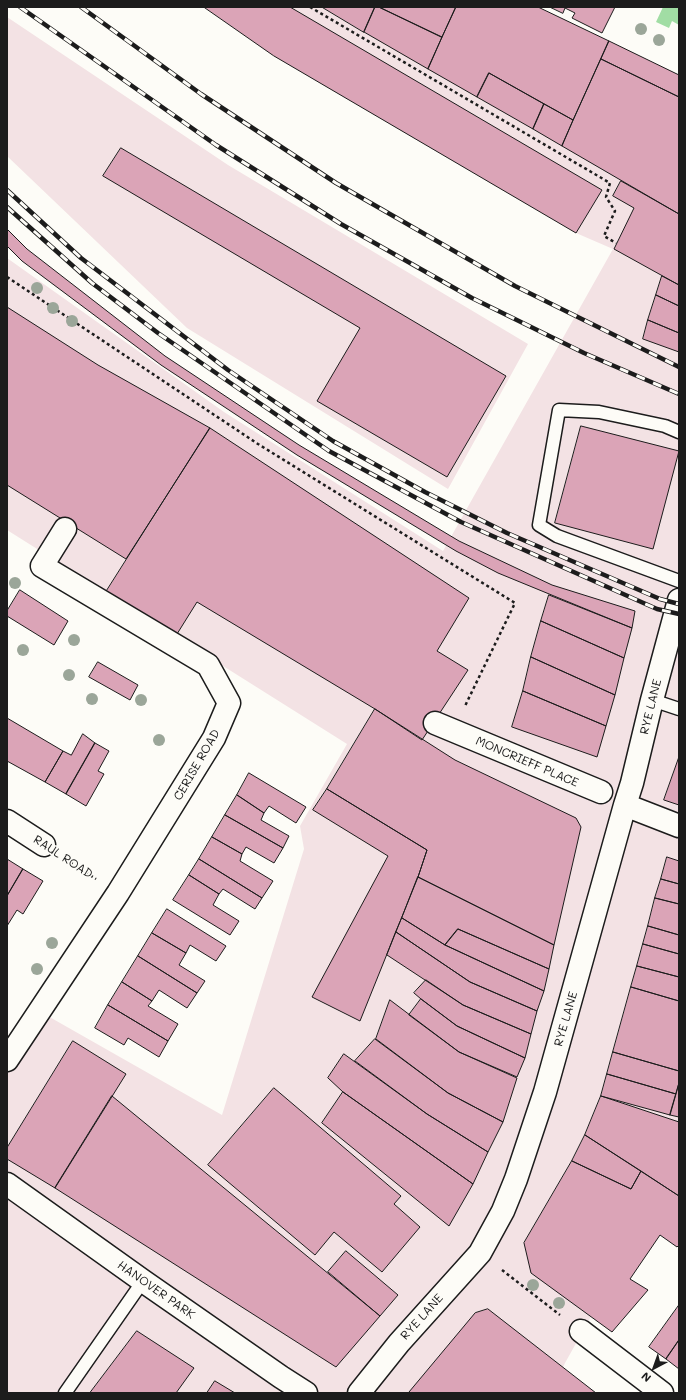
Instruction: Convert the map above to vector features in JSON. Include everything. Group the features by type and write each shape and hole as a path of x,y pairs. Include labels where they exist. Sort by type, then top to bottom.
{"street":[{"name":"CERISE ROAD","path":"7,1060 118,893 214,738 229,702 208,665 42,566 65,529"},
{"name":"RYE LANE","path":"359,1393 399,1343 480,1253 503,1211 516,1179 546,1092 632,784 652,700 679,600"},
{"name":"MONCRIEFF PLACE","path":"444,727 601,792"},
{"path":"625,805 679,826"},
{"name":"RAUL ROAD","path":"7,821 44,845"},
{"name":"HANOVER PARK","path":"7,1184 143,1281 306,1393"},
{"path":"581,1331 662,1393"}],"lane":[{"path":"679,432 666,426 599,412 559,410 539,525 557,536 679,581"},
{"path":"652,700 679,708"},
{"path":"65,1393 143,1281"}],"path":[{"path":"310,7 610,183 606,197 615,211 604,236 616,243"},
{"path":"7,277 258,444 515,603 444,727"},
{"name":"RAUL ROAD","path":"44,845 118,893"},
{"path":"498,1267 581,1331"}],"shaded area":[{"path":"204,7 538,7 679,75 679,1159 565,1363 552,1393 7,1393 7,1068 46,1015 222,1115 304,849 300,826 347,744 7,530 7,258 224,412 443,551 613,249 576,233 274,56"},
{"path":"7,17 228,165 528,344 448,489 187,328 7,156"}],"green space":[{"path":"663,7 679,7 679,25 672,21 669,28 656,22"}],"building":[{"path":"204,7 290,7 602,190 576,233 274,56"},
{"path":"322,7 375,7 364,32"},
{"path":"375,7 379,7 442,37 428,69 364,32"},
{"path":"379,7 456,7 442,37"},
{"path":"456,7 538,7 609,41 573,120 489,73 477,97 428,69"},
{"path":"550,7 615,7 602,33 572,18 575,13 565,8 563,13"},
{"path":"609,41 679,75 679,97 601,59"},
{"path":"601,59 679,97 679,214 562,146"},
{"path":"489,73 544,104 533,129 477,97"},
{"path":"544,104 573,120 562,146 533,129"},
{"path":"121,148 506,376 447,477 317,401 360,328 103,176"},
{"path":"621,181 679,214 679,285 614,249 634,208 613,196"},
{"path":"7,229 27,249 165,356 299,445 459,541 552,585 635,611 632,628 498,573 456,551 297,455 161,365 22,261 7,246"},
{"path":"662,276 679,285 679,306 656,295"},
{"path":"656,295 679,306 679,333 648,320"},
{"path":"7,307 98,365 210,428 126,559 7,485"},
{"path":"648,320 679,333 679,352 643,339"},
{"path":"581,426 679,451 653,549 555,523"},
{"path":"210,428 469,598 437,651 468,670 422,740 375,709 197,602 177,634 106,592"},
{"path":"20,590 68,621 54,645 7,616 7,611"},
{"path":"549,595 632,628 624,658 541,621"},
{"path":"541,621 624,658 615,695 531,657"},
{"path":"531,657 615,695 606,726 523,691"},
{"path":"98,662 138,685 130,700 89,677"},
{"path":"523,691 606,726 597,757 512,727"},
{"path":"375,709 455,760 576,818 581,827 554,945 418,877 427,850 327,789"},
{"path":"7,718 63,751 45,782 7,761"},
{"path":"83,734 95,743 66,794 45,782 63,751 71,755"},
{"path":"95,743 109,751 98,771 104,774 86,806 66,794"},
{"path":"679,757 679,805 664,800"},
{"path":"249,773 306,807 296,823 269,806 264,813 237,795"},
{"path":"327,789 427,850 418,877 360,1021 312,997 388,856 313,810"},
{"path":"237,795 264,813 261,820 289,836 283,848 225,815"},
{"path":"225,815 283,848 274,863 246,847 242,854 212,837"},
{"path":"212,837 242,854 240,861 273,881 262,898 199,859"},
{"path":"667,857 679,861 679,884 661,879"},
{"path":"7,859 23,869 7,896"},
{"path":"199,859 262,898 255,909 223,889 219,894 189,875"},
{"path":"23,869 43,881 23,914 17,910 7,926 7,896"},
{"path":"189,875 219,894 213,905 239,921 230,935 173,900"},
{"path":"418,877 554,945 549,969 458,929 445,945 402,918"},
{"path":"661,879 679,884 679,904 655,898"},
{"path":"655,898 679,904 679,935 648,926"},
{"path":"167,909 226,946 216,961 190,945 186,953 152,933"},
{"path":"402,918 445,945 544,991 537,1011 470,982 396,932"},
{"path":"648,926 679,935 679,954 643,944"},
{"path":"458,929 549,969 544,991 445,945"},
{"path":"396,932 470,982 537,1011 531,1034 463,1005 387,955"},
{"path":"152,933 186,953 179,965 205,981 197,993 138,956"},
{"path":"643,944 679,954 679,977 637,966"},
{"path":"138,956 197,993 187,1008 159,990 152,1001 122,982"},
{"path":"637,966 679,977 679,1001 631,987"},
{"path":"426,980 463,1005 531,1034 525,1058 457,1026 421,999 414,993"},
{"path":"122,982 152,1001 148,1006 178,1024 168,1041 108,1005"},
{"path":"631,987 679,1001 679,1071 613,1052"},
{"path":"421,999 457,1026 525,1058 517,1077 459,1052 409,1015"},
{"path":"390,1000 459,1052 517,1078 503,1122 448,1093 376,1039"},
{"path":"108,1005 168,1041 159,1057 128,1038 124,1045 95,1028"},
{"path":"375,1039 448,1093 503,1122 488,1152 427,1114 355,1061"},
{"path":"73,1041 126,1074 55,1188 7,1159 7,1148"},
{"path":"613,1052 679,1071 679,1083 676,1094 607,1074"},
{"path":"344,1054 427,1114 488,1152 473,1184 343,1092 328,1078"},
{"path":"607,1074 676,1094 670,1115 601,1096"},
{"path":"679,1083 679,1117 670,1115"},
{"path":"274,1088 401,1196 394,1204 420,1227 382,1272 334,1232 315,1255 208,1165"},
{"path":"343,1092 473,1184 449,1226 322,1123"},
{"path":"112,1096 380,1316 336,1367 55,1188"},
{"path":"601,1096 679,1122 679,1196 585,1135"},
{"path":"585,1135 641,1171 631,1189 572,1161"},
{"path":"572,1161 631,1189 641,1171 679,1196 679,1245 677,1247 660,1235 630,1279 648,1290 612,1332 531,1273 524,1243"},
{"path":"346,1251 398,1295 380,1316 328,1272"},
{"path":"679,1305 679,1340 666,1359 649,1347"},
{"path":"488,1309 596,1393 409,1392 475,1313"},
{"path":"137,1331 194,1368 176,1393 90,1393"},
{"path":"679,1340 679,1369 666,1359"},
{"path":"215,1381 235,1393 207,1393"}],"railway":[{"path":"20,7 216,145 341,224 472,298 584,353 679,394"},
{"path":"81,7 201,94 336,183 515,286 679,367"},
{"path":"7,190 81,258 228,370 333,441 425,492 507,533 660,599 679,604"},
{"path":"7,207 92,283 158,333 329,451 461,522 657,609 679,614"}]}
